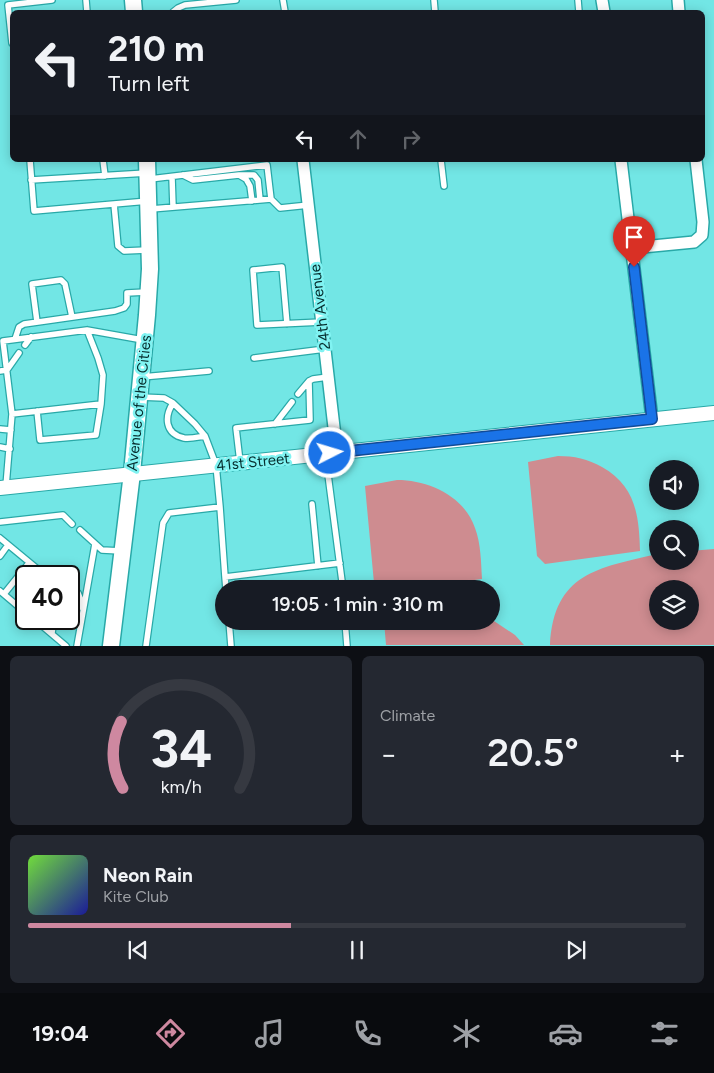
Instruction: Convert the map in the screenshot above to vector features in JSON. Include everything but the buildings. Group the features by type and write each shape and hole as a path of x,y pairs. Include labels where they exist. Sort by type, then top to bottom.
{"main road":[{"name":"Avenue of the Cities","path":"111,646 132,473 145,340 149,250 147,171"}],"street":[{"name":"24th Avenue","path":"302,162 309,205 335,436 330,453"},
{"path":"621,162 652,419"},
{"path":"632,248 694,242 702,235 696,162"},
{"name":"41st Street","path":"3,488 714,413"}],"lane":[{"path":"10,24 8,4 52,0"},
{"path":"176,10 185,5 236,0"},
{"path":"30,162 34,211 114,204 174,207 270,199"},
{"path":"103,162 105,176"},
{"path":"441,162 444,186"},
{"path":"32,180 105,176 147,171 172,176 267,165 270,199 280,208 309,205"},
{"path":"182,175 193,180 254,175 258,180 260,200"},
{"path":"239,175 246,179 250,186 252,201"},
{"path":"172,176 174,207"},
{"path":"114,204 118,246 124,251 149,250"},
{"path":"287,324 282,267 253,270 257,325 287,324 322,322"},
{"path":"37,322 32,284 61,280 64,284 72,317"},
{"path":"16,339 19,327 24,324 115,311 124,308 127,293 148,292"},
{"path":"3,488 10,449 12,414 7,370 2,348 3,341 87,330 145,340"},
{"path":"37,411 40,440 96,435 103,374 87,330"},
{"path":"25,345 31,337"},
{"path":"254,358 325,350"},
{"path":"0,371 7,370 19,353"},
{"path":"142,377 209,371"},
{"path":"298,394 313,378 328,377"},
{"path":"240,463 236,428 310,420 309,381"},
{"path":"140,397 164,398 173,403 195,424 204,436 216,465 225,580"},
{"path":"275,424 292,402"},
{"path":"173,403 166,418 173,432 183,438 204,436"},
{"path":"12,414 101,404"},
{"path":"0,429 11,430"},
{"path":"0,447 10,449"},
{"path":"330,453 327,467 341,580"},
{"path":"312,504 318,566"},
{"path":"146,646 163,524 169,513 220,507"},
{"path":"0,522 63,515 72,524"},
{"path":"80,530 102,550 123,552"},
{"path":"0,538 32,565"},
{"path":"80,622 95,544"},
{"path":"0,556 8,545"},
{"path":"15,603 2,593 29,563"},
{"path":"225,577 340,563"},
{"path":"48,630 66,646"},
{"path":"77,646 79,630"},
{"path":"230,630 231,646"},
{"path":"346,630 347,646"}],"shaded area":[{"path":"558,456 575,457 591,462 602,467 622,483 629,493 637,514 640,551 545,564 537,556 528,462"},
{"path":"397,480 409,481 433,487 454,499 463,507 475,528 480,553 482,579 374,580 365,486"},
{"path":"714,549 714,645 550,645 553,621 560,602 570,588 598,570 649,556 649,570 699,570 699,550"},
{"path":"500,625 515,635 524,645 386,645 385,630 500,630"}],"route":[{"path":"330,453 652,419 634,267"}]}
